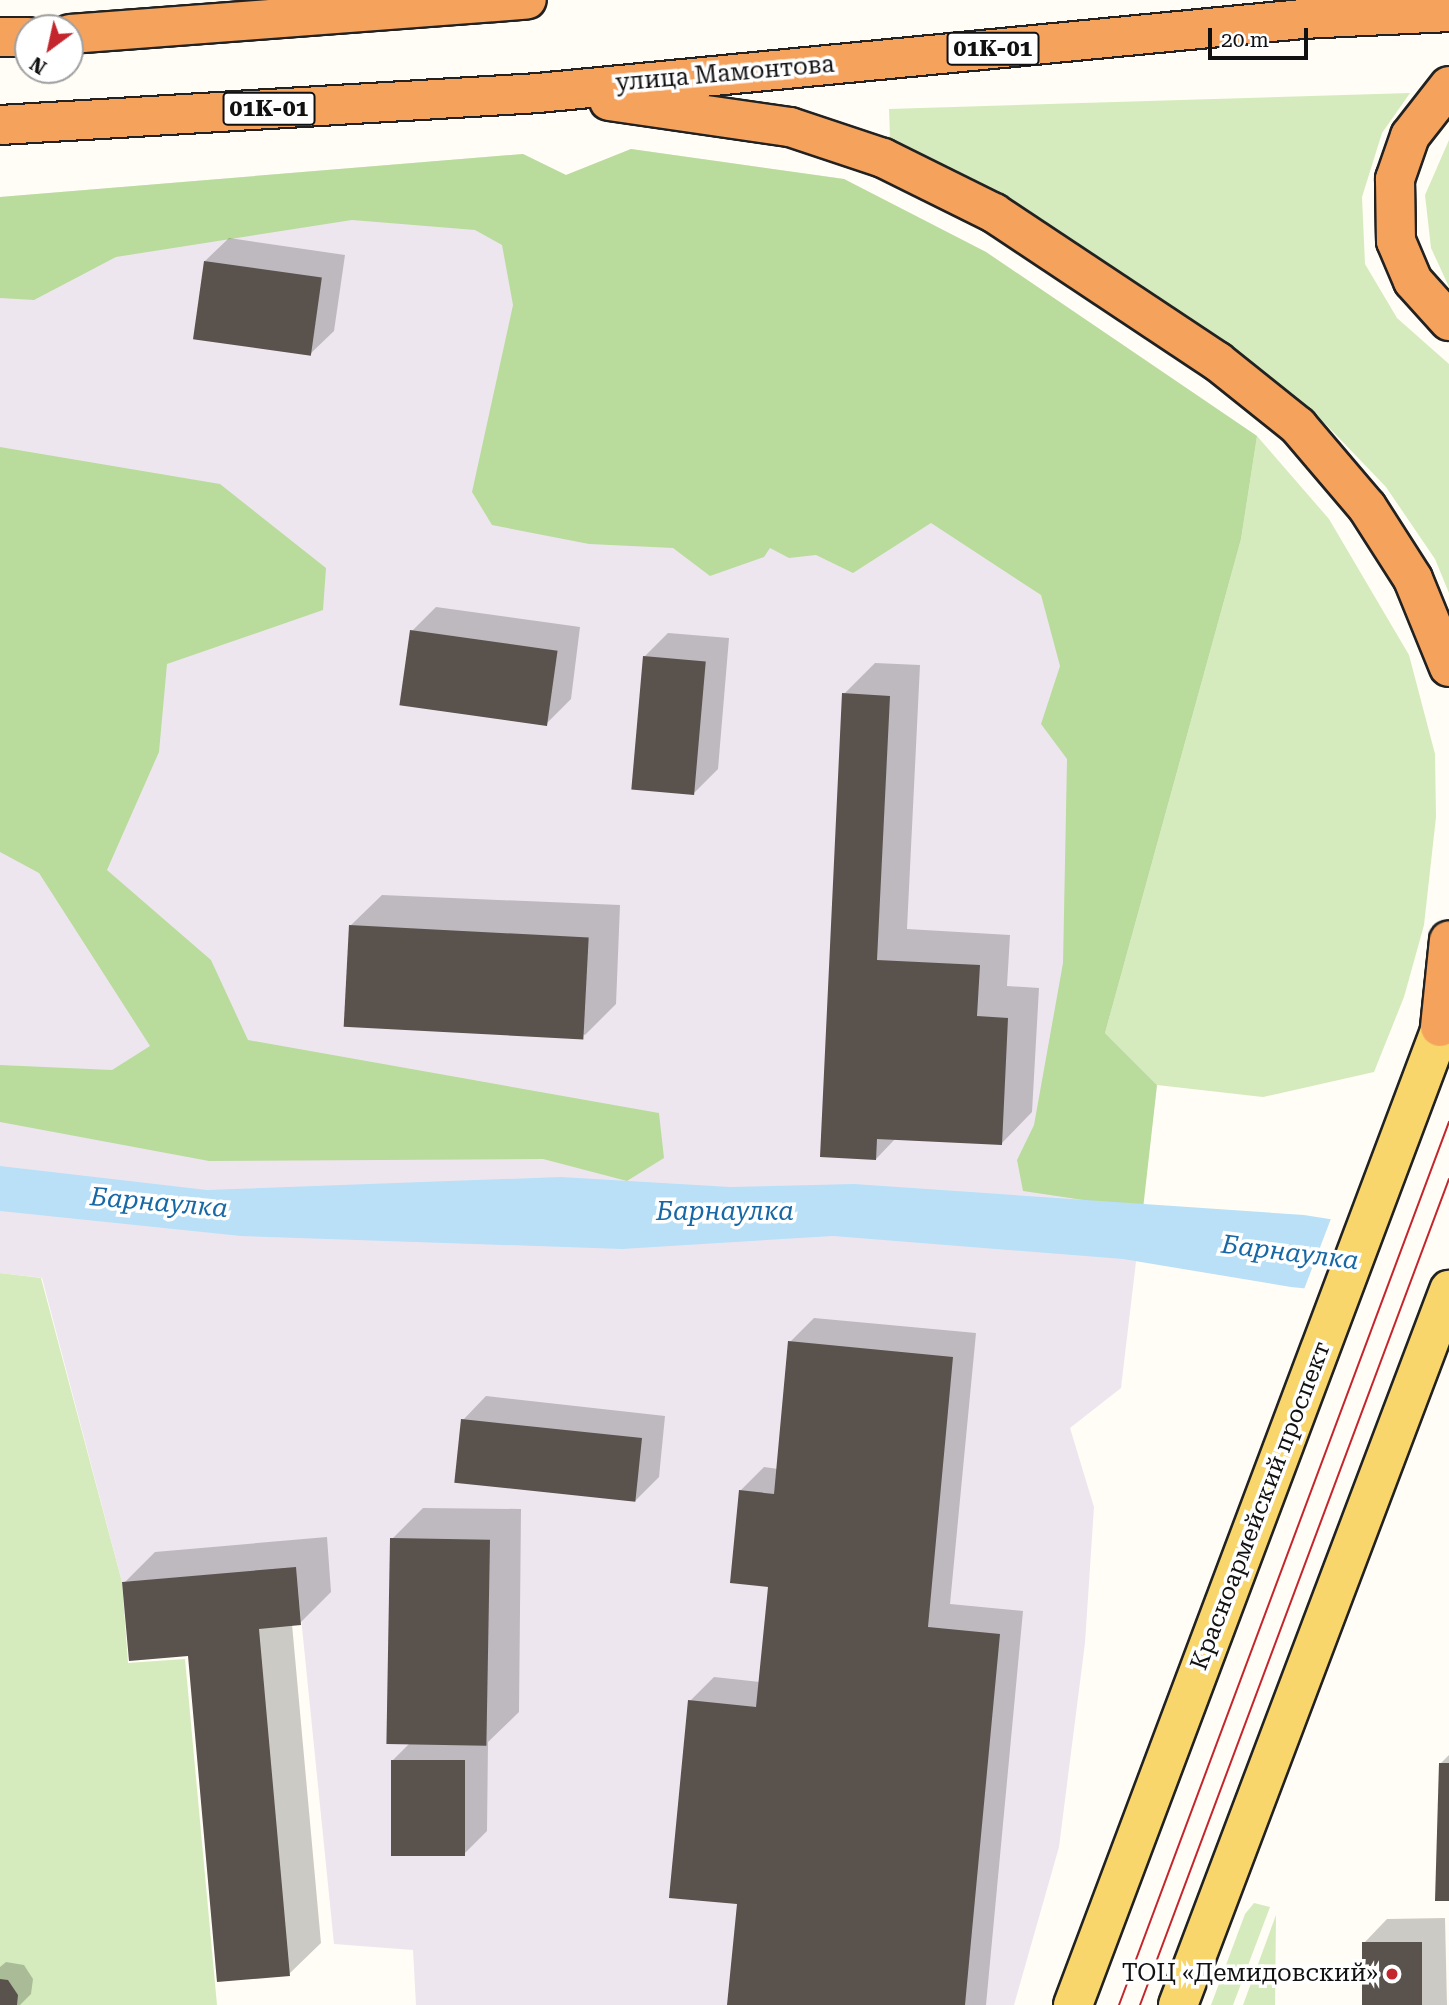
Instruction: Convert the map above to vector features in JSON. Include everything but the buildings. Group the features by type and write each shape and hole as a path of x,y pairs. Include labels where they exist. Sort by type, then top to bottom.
{"highway":[{"path":"291,19 357,0"},
{"path":"84,33 527,0"},
{"name":"улица Мамонтова","path":"0,125 538,93 1302,19 1449,12"},
{"path":"1449,86 1409,136 1395,178 1396,241 1413,281 1449,321"},
{"path":"538,93 790,127 883,158 994,213 1217,361 1298,426 1367,507 1413,579 1449,667"},
{"path":"1445,1017 1449,940"}],"main road":[{"name":"Красноармейский проспект","path":"1073,2005 1445,1017"},
{"path":"1178,2005 1449,1290"}],"shaded area":[{"path":"631,149 844,179 986,252 1257,436 1241,539 1105,1033 1157,1085 1121,1388 1070,1428 1094,1507 1085,1643 1059,1847 1014,2005 416,2005 413,1950 334,1944 296,1568 122,1582 42,1278 0,1273 0,197 523,154 566,175"}],"green space":[{"path":"1410,93 1382,133 1362,197 1365,264 1397,318 1449,364 1449,593 1435,559 1386,487 1313,411 1227,344 1001,194 890,138 889,109"},
{"path":"1449,140 1449,287 1431,248 1425,195"},
{"path":"631,149 844,179 986,252 1257,436 1241,539 1105,1033 1157,1085 1143,1209 1023,1191 1017,1160 1034,1125 1063,963 1067,759 1041,724 1060,666 1041,595 931,523 853,573 816,555 789,558 770,548 764,557 710,576 673,548 589,544 492,525 472,492 513,305 502,245 475,230 352,220 116,257 34,300 0,298 0,197 523,154 566,175"},
{"path":"1257,436 1329,519 1409,655 1435,754 1436,817 1424,925 1404,997 1374,1072 1263,1097 1157,1085 1105,1033 1241,539"},
{"path":"0,447 220,484 326,568 323,610 167,664 159,752 107,870 211,960 248,1040 659,1113 664,1158 627,1181 543,1159 209,1161 0,1122 0,1065 112,1070 150,1046 39,873 0,852"},
{"path":"0,1273 41,1278 122,1582 128,1663 185,1659 217,2005 0,2005"},
{"path":"1254,1903 1270,1907 1233,2005 1211,2005 1245,1914"},
{"path":"1276,1915 1275,2005 1243,2005"}],"water":[{"name":"Барнаулка","path":"0,1166 207,1190 561,1177 730,1187 854,1184 1304,1215 1449,1238 1449,1303 1291,1287 1123,1259 833,1236 622,1249 241,1236 0,1211"}],"pier":[{"path":"1332,1216 1449,1234 1449,1306 1303,1292"}],"tram line":[{"path":"1119,2005 1449,1122"},
{"path":"1140,2005 1449,1179"}],"place":[{"name":"ТОЦ «Демидовский»","path":"1392,1974"}]}
